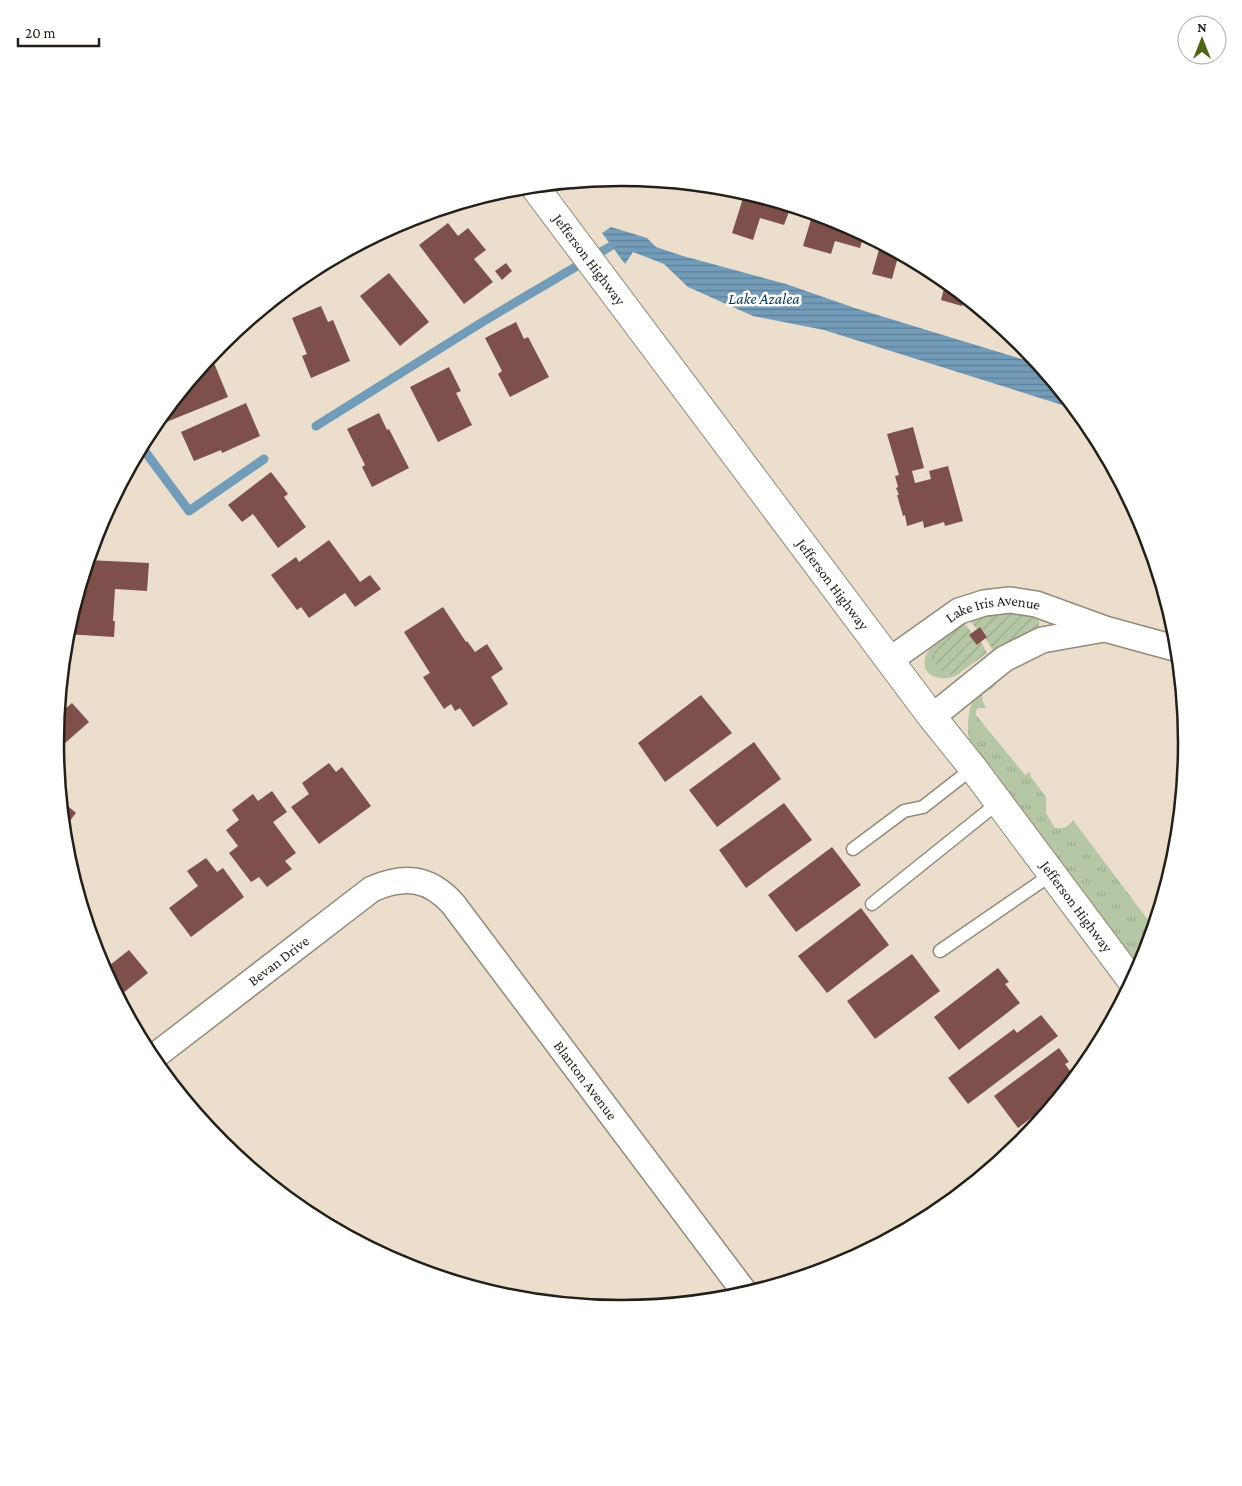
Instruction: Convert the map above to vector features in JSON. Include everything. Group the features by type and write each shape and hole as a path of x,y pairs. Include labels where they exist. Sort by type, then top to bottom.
{"main road":[{"name":"Jefferson Highway","path":"539,192 932,716 999,802 1127,975"}],"street":[{"name":"Lake Iris Avenue","path":"890,660 958,611 984,603 1010,600 1036,604 1105,629 1170,647"},
{"name":"Lake Iris Avenue","path":"932,716 1004,659 1042,640 1105,629"},
{"name":"Bevan Drive","path":"159,1054 372,889 388,882 400,880 413,881"},
{"name":"Blanton Avenue","path":"413,881 436,888 453,904 741,1287"}],"lane":[{"path":"853,849 904,811 923,807 973,768"},
{"path":"872,904 999,802"},
{"path":"940,951 1052,874"}],"green space":[{"path":"998,611 1037,614 1039,626 1035,630 993,650 985,638 987,636 980,627 977,629 970,621"},
{"path":"964,623 972,633 977,645 981,642 987,653 957,675 945,673 936,664 934,655 937,643"},
{"path":"937,643 936,655 942,670 951,675 957,675 938,678 928,673 924,662 926,655"},
{"path":"993,681 996,685 982,696 987,708 978,708 976,715 1025,775 1030,772 1031,777 1046,797 1046,813 1055,828 1066,827 1073,820 1149,922 1134,961 969,740 968,724 970,710 978,695"}],"water":[{"name":"Lake Azalea","path":"611,227 647,238 656,247 683,256 786,284 852,307 1025,360 1064,406 824,330 753,316 688,287 664,264 633,252 625,264 602,233"}],"pier":[{"path":"853,305 1021,355 1025,360 852,307"}],"building":[{"path":"743,199 799,215 789,212 784,225 760,218 753,240 732,233"},
{"path":"811,219 862,241 860,248 835,241 831,254 803,246"},
{"path":"448,223 458,236 468,228 486,250 474,259 493,282 464,304 419,245"},
{"path":"879,249 897,259 892,279 872,274"},
{"path":"506,263 512,271 502,280 495,271"},
{"path":"389,273 429,322 400,346 360,296"},
{"path":"944,289 963,303 962,306 941,300"},
{"path":"321,306 328,322 333,320 350,361 311,378 302,356 307,354 292,318"},
{"path":"516,322 524,339 528,337 549,377 510,397 498,374 502,371 485,338"},
{"path":"214,363 228,397 166,422"},
{"path":"449,367 461,391 456,393 472,425 438,442 410,387"},
{"path":"246,403 260,436 222,453 221,450 194,461 181,432"},
{"path":"379,413 409,468 372,487 362,467 365,465 347,429"},
{"path":"913,427 924,468 912,471 915,483 931,479 929,471 948,466 963,521 945,526 944,522 924,528 923,521 907,526 897,495 899,495 895,476 899,475 887,434"},
{"path":"271,472 288,494 284,497 306,527 278,548 253,514 242,522 228,505"},
{"path":"329,540 360,582 370,575 381,589 355,607 345,593 309,618 301,607 297,610 271,575 296,557 299,562"},
{"path":"94,560 149,563 147,591 115,589 114,637 74,634"},
{"path":"443,607 466,642 475,652 487,644 503,669 491,677 508,704 473,727 460,708 455,711 451,704 444,709 423,677 430,673 404,632"},
{"path":"980,627 987,637 977,645 969,635"},
{"path":"701,695 732,733 665,782 638,743"},
{"path":"72,703 89,722 64,744 64,743 65,709"},
{"path":"754,742 781,779 717,827 689,790"},
{"path":"329,763 336,772 342,767 371,806 319,844 291,807 309,794 302,783"},
{"path":"272,791 287,812 273,822 296,853 285,861 292,869 267,887 259,877 251,882 229,853 238,846 226,830 239,820 232,810 253,794 258,801"},
{"path":"784,803 812,840 746,888 719,850"},
{"path":"68,806 76,813 70,821"},
{"path":"832,847 861,885 796,932 768,895"},
{"path":"206,858 217,872 223,868 244,897 191,937 169,908 198,886 187,871"},
{"path":"861,908 889,945 827,993 798,956"},
{"path":"129,950 148,973 123,993 110,965"},
{"path":"912,954 940,991 875,1039 847,1001"},
{"path":"998,968 1009,982 1005,984 1020,1003 959,1050 934,1017"},
{"path":"1041,1015 1058,1036 968,1104 948,1078 1014,1029 1017,1033"},
{"path":"1059,1048 1069,1062 1065,1064 1070,1072 1063,1082 1036,1114 1018,1128 994,1096"}],"waterway":[{"path":"316,426 484,321 611,246"},
{"path":"146,452 189,511 264,459"}]}
